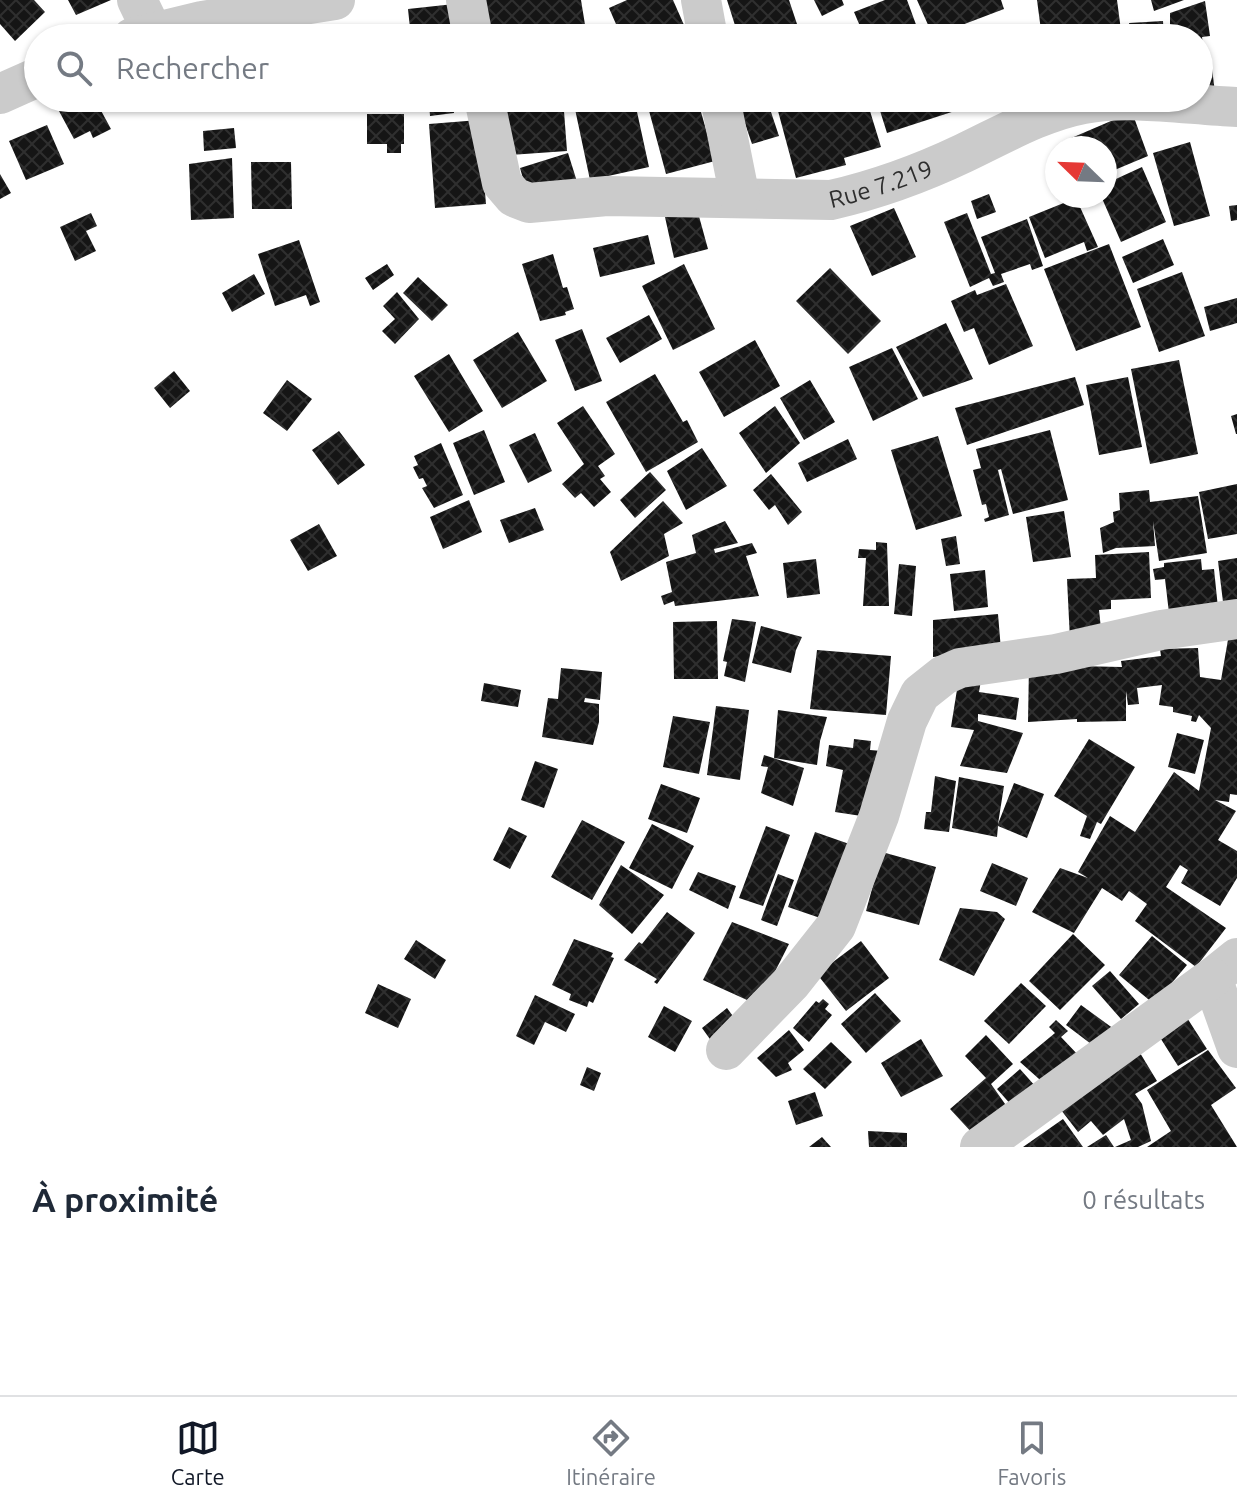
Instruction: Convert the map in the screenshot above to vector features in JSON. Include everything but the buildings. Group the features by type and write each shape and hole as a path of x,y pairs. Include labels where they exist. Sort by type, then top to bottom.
{"street":[{"path":"141,24 202,21 335,0"},
{"path":"466,0 470,24"},
{"path":"701,0 705,24"},
{"path":"0,94 24,83"},
{"name":"Rue 7.219","path":"1213,106 1237,107"},
{"name":"Rue 7.219","path":"487,112 502,183 514,197 529,203 607,196 831,200 860,193 961,154 1013,128 1061,112"},
{"path":"723,112 740,198"},
{"path":"726,1050 791,983 836,926 879,816 907,721 920,694 944,675 960,668 1056,654 1161,630 1237,619"},
{"path":"980,1147 1224,968 1237,1048"}]}
